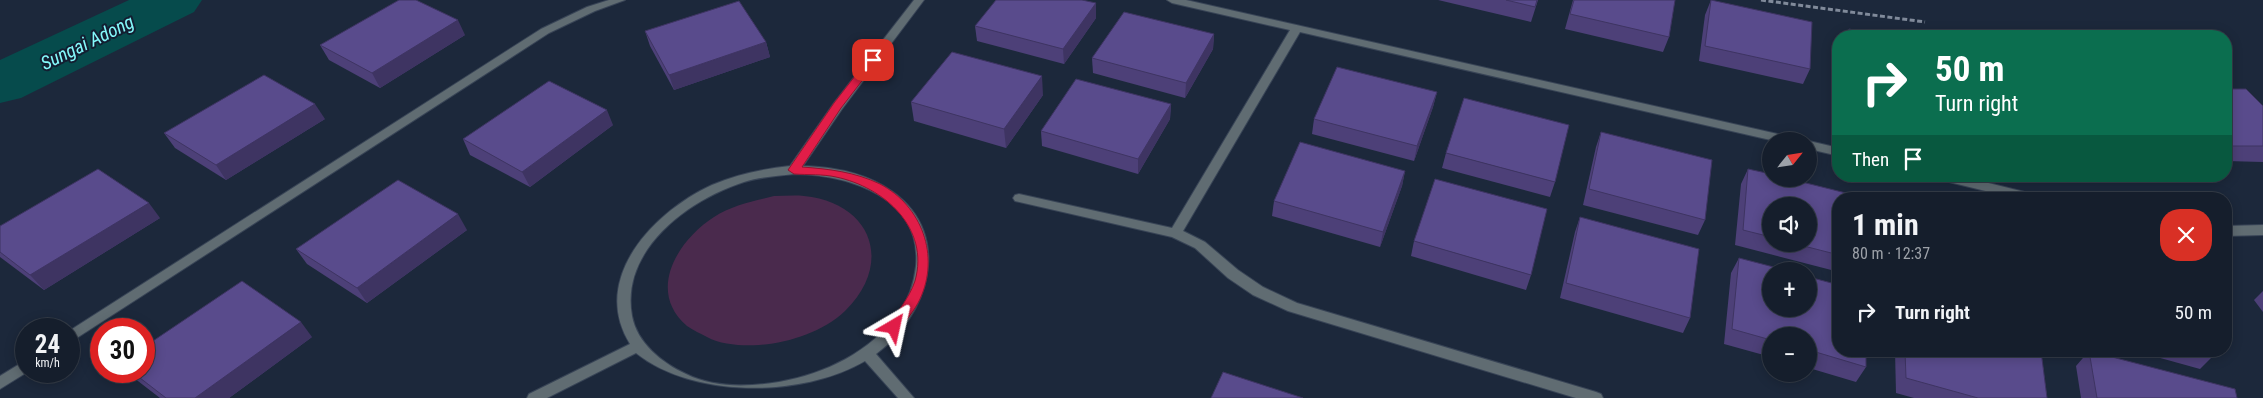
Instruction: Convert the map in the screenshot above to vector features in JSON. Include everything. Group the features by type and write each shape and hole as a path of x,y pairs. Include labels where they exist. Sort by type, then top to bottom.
{"street":[{"path":"80,331 545,31 591,10 620,0"},
{"path":"794,170 838,106 919,0"},
{"path":"1172,0 1762,134"},
{"path":"1175,233 1297,28"},
{"path":"1818,147 1832,150"},
{"path":"794,170 838,173 875,187 891,197 915,224 921,241 924,260 921,279 914,298 902,318 886,336 867,353 842,368 813,380 784,388 754,392 724,390 697,385 672,376 653,362 638,346 627,326 624,304 629,275 634,260 648,239 666,220 712,190 766,173 794,170"},
{"path":"1966,182 2008,192"},
{"path":"1019,198 1175,233 1200,245 1233,274 1258,291 1293,307 1596,398"},
{"path":"2232,231 2263,230"},
{"path":"534,398 638,346"},
{"path":"867,353 907,398"},
{"path":"0,383 15,373"}],"path":[{"path":"1761,0 1924,22"}],"shaded area":[{"path":"774,196 804,196 827,201 846,210 860,223 868,238 871,255 869,274 860,293 845,311 826,325 805,335 782,342 753,345 725,343 713,340 687,326 675,312 669,297 668,282 679,252 701,227 714,217 728,209"}],"building":[{"path":"399,0 416,0 458,20 372,73 320,45"},
{"path":"996,0 1082,0 1096,3 1063,49 975,26"},
{"path":"1506,0 1537,0 1535,7"},
{"path":"1574,0 1675,0 1669,37 1570,14"},
{"path":"1711,0 1812,22 1810,69 1705,46"},
{"path":"739,1 766,42 669,75 645,31"},
{"path":"1124,12 1214,34 1186,83 1092,58"},
{"path":"952,52 1042,76 1004,129 911,102"},
{"path":"1337,67 1437,92 1417,146 1314,119"},
{"path":"264,75 315,104 216,165 164,133"},
{"path":"1076,79 1171,104 1138,159 1041,131"},
{"path":"549,81 607,110 522,172 463,139"},
{"path":"2232,89 2246,89 2263,106 2263,146 2232,146"},
{"path":"1464,98 1569,125 1555,182 1446,153"},
{"path":"1601,132 1712,160 1705,220 1589,189"},
{"path":"1300,142 1405,171 1383,232 1274,201"},
{"path":"98,169 149,203 30,275 0,252 0,226"},
{"path":"1748,169 1762,172 1762,188 1818,188 1818,186 1842,192 1832,192 1832,253 1817,249 1817,197 1762,197 1762,235 1743,230"},
{"path":"1435,179 1547,209 1531,275 1414,241"},
{"path":"398,180 458,214 357,288 296,249"},
{"path":"1580,217 1699,249 1690,318 1566,283"},
{"path":"1739,258 1762,264 1762,317 1817,317 1817,279 1832,283 1832,357 1817,352 1817,327 1762,327 1762,337 1732,329"},
{"path":"242,281 301,322 195,398 166,398 147,383 155,383 155,340"},
{"path":"1832,357 1866,357 1866,367"},
{"path":"1905,357 2042,357 2047,398 1978,398 1906,378"},
{"path":"2090,357 2112,357 2235,389 2237,398 2097,398"},
{"path":"1223,372 1303,398 1211,398"}],"waterway":[{"name":"Sungai Adong","path":"0,84 174,0"}],"route":[{"path":"873,60 838,106 794,170 838,173 875,187 891,197 904,209 915,224 921,241 924,260 921,279 914,298 894,327"}]}
